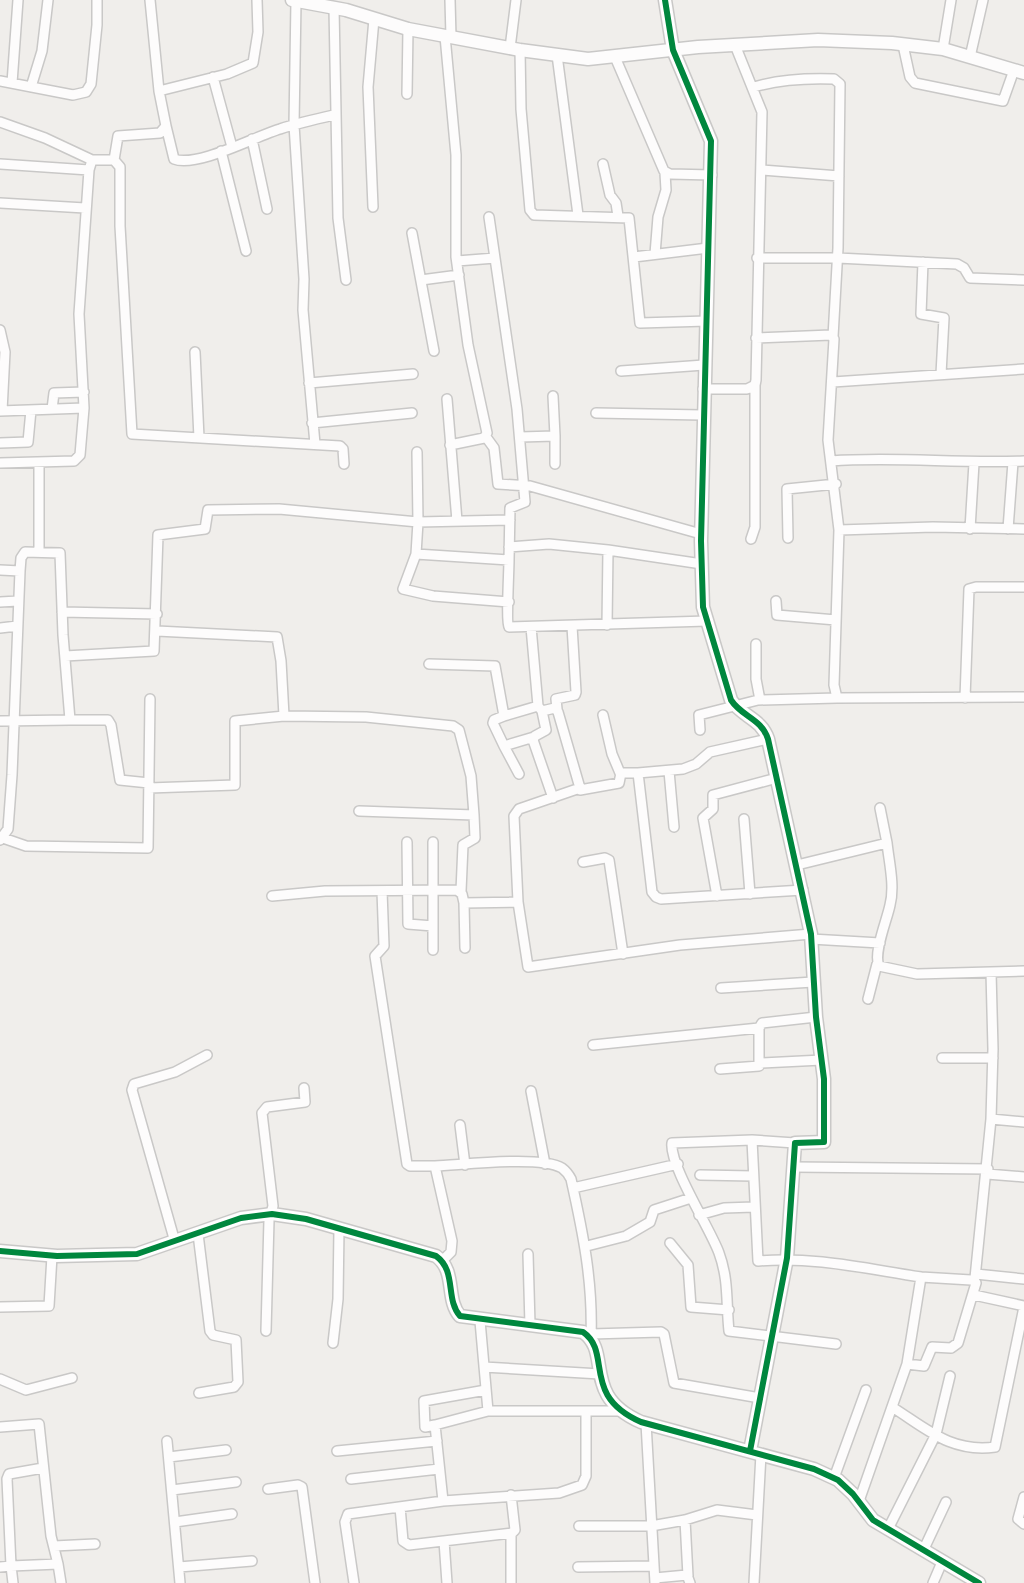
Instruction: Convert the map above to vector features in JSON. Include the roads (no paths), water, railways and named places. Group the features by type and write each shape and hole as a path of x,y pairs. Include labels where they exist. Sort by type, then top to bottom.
{"street":[{"path":"12,83 18,0"},
{"path":"31,87 42,51 48,0"},
{"path":"0,81 74,95 88,89 97,25 97,0"},
{"path":"150,0 159,91 174,159 181,162 221,151 294,125 334,114"},
{"path":"159,91 213,77 253,63 258,32 257,0"},
{"path":"450,0 448,37 456,155 457,261 468,345 486,437 494,448 498,484 525,486 701,534"},
{"path":"516,0 515,49 528,206 534,215 618,216 631,219 640,323 707,321"},
{"path":"666,0 673,50 711,141 712,175 702,415 703,608 737,706 761,724 768,739 803,890 811,936 816,1017 822,1060 824,1142 795,1143 752,1140 672,1143 691,1198 720,1254 727,1286 728,1329 731,1333 772,1335 836,1344"},
{"path":"944,50 951,0"},
{"path":"970,57 982,0"},
{"path":"315,444 309,383 294,125 294,1 329,5 408,30 588,59 673,50 818,40 903,45 944,50 1019,71 1003,101 915,83 910,77 903,45"},
{"path":"329,5 338,218 346,280"},
{"path":"373,207 368,87 374,19"},
{"path":"407,94 408,30"},
{"path":"735,45 754,87 762,112 752,540"},
{"path":"556,55 578,215"},
{"path":"619,57 665,173 666,190 658,216 656,254"},
{"path":"213,77 232,147"},
{"path":"754,87 788,79 838,80 841,88 838,258 833,337 833,382 828,440 836,484 840,530 834,685 837,698"},
{"path":"0,122 45,138 91,165"},
{"path":"114,160 118,136 160,133 166,126"},
{"path":"252,139 267,208"},
{"path":"221,151 246,250"},
{"path":"0,164 91,165 114,160"},
{"path":"114,160 120,167 120,226 130,432 134,436 341,447 344,464"},
{"path":"603,164 609,195 616,203 618,216"},
{"path":"0,463 74,461 78,458 84,408 79,314 85,208 91,165"},
{"path":"762,170 839,176"},
{"path":"665,173 712,175"},
{"path":"0,203 85,208"},
{"path":"489,217 525,486 525,502 510,506 509,602 506,624 513,628 707,621"},
{"path":"412,233 434,351"},
{"path":"634,257 708,248"},
{"path":"457,261 495,258"},
{"path":"757,258 838,258 922,262 960,265 967,276 974,279 1024,279"},
{"path":"922,262 921,314 944,318 941,374"},
{"path":"421,280 459,275"},
{"path":"0,330 3,335 5,352 1,411 84,408"},
{"path":"756,338 833,337"},
{"path":"195,352 199,438"},
{"path":"621,371 704,365"},
{"path":"833,382 1024,369"},
{"path":"309,383 413,374"},
{"path":"703,389 747,389 755,385"},
{"path":"52,409 54,393 84,392"},
{"path":"553,396 555,464"},
{"path":"447,399 457,521"},
{"path":"0,443 28,442 31,410"},
{"path":"312,423 412,413"},
{"path":"596,413 702,415"},
{"path":"520,436 555,436"},
{"path":"450,445 486,437"},
{"path":"417,452 416,554 403,589 433,596 509,602"},
{"path":"831,461 882,458 974,463 1024,461"},
{"path":"39,462 39,551"},
{"path":"1008,529 1013,462"},
{"path":"970,528 974,463"},
{"path":"788,538 787,489 836,484"},
{"path":"65,656 152,652 156,647 158,614 158,535 205,529 208,510 279,509 418,522 510,520"},
{"path":"840,530 1024,529"},
{"path":"509,547 549,544 702,564"},
{"path":"607,625 608,550"},
{"path":"70,720 60,553 39,551 21,555 15,722 8,829 1,839 26,846 146,848 150,699"},
{"path":"416,554 509,560"},
{"path":"0,570 20,571"},
{"path":"965,698 969,589 1024,587"},
{"path":"0,602 18,601"},
{"path":"776,601 777,615 836,620"},
{"path":"62,612 158,614"},
{"path":"0,628 17,626"},
{"path":"572,626 576,692 575,695 556,699 580,790"},
{"path":"504,746 534,737 546,730 540,709 531,627"},
{"path":"157,630 277,636 281,661 284,716"},
{"path":"756,644 756,679 759,700"},
{"path":"429,664 494,665 504,716"},
{"path":"700,730 699,715 759,700 1024,697"},
{"path":"519,774 493,723 494,720 540,709 557,709"},
{"path":"603,715 612,754 620,773 619,783 580,790 514,813 519,902 530,969 680,945 811,936 880,943"},
{"path":"0,721 108,720 111,725 120,780 149,785 233,786 235,721 284,716 366,717 457,727 461,734 471,776 475,838 463,845 461,891 464,903 465,948"},
{"path":"534,737 553,798"},
{"path":"620,773 690,768 710,752 768,739"},
{"path":"669,771 674,827"},
{"path":"638,773 653,895 661,899 803,890"},
{"path":"717,896 703,818 713,809 713,795 777,778"},
{"path":"868,999 892,895 887,843 880,808"},
{"path":"359,811 474,815"},
{"path":"744,819 750,894"},
{"path":"407,842 409,926 433,926"},
{"path":"433,950 434,842"},
{"path":"797,865 887,843"},
{"path":"583,862 605,858 609,860 623,954"},
{"path":"272,896 325,891 461,891"},
{"path":"382,891 384,946 375,956 406,1164 408,1166 545,1164 561,1167 567,1172 573,1188 586,1246 593,1302 591,1336 600,1374 606,1395 621,1411 646,1423 814,1469 834,1478 859,1501 873,1520 979,1583"},
{"path":"464,903 519,902"},
{"path":"877,964 895,971 917,974 1024,971"},
{"path":"907,1364 924,1366 932,1347 951,1348 958,1343 974,1295 988,1171 991,1119 993,1058 991,972"},
{"path":"721,988 813,982"},
{"path":"593,1045 759,1028 766,1023 816,1017"},
{"path":"720,1069 758,1067 760,1063 759,1028"},
{"path":"175,1242 136,1110 132,1086 175,1072 207,1055"},
{"path":"942,1058 993,1058"},
{"path":"760,1063 822,1060"},
{"path":"266,1331 269,1220 273,1206 263,1111 267,1107 305,1102 304,1089"},
{"path":"531,1091 545,1164"},
{"path":"991,1119 1024,1122"},
{"path":"460,1125 465,1165"},
{"path":"752,1140 758,1261 787,1258 921,1278 1024,1279"},
{"path":"754,1583 757,1515 755,1452 760,1398 787,1258 795,1143"},
{"path":"573,1188 678,1164"},
{"path":"435,1166 452,1241 451,1252 443,1260"},
{"path":"794,1167 988,1171 1024,1177"},
{"path":"700,1175 753,1176"},
{"path":"586,1246 620,1238 650,1222 654,1210 691,1198"},
{"path":"699,1215 724,1208 754,1207"},
{"path":"0,1251 52,1256 137,1254 241,1218 272,1214 289,1215 436,1256 443,1260 450,1277 457,1313 466,1319 576,1329 591,1336 661,1332 664,1334 673,1381 676,1384 760,1398"},
{"path":"333,1343 338,1299 339,1229"},
{"path":"198,1234 210,1331 213,1335 236,1340 238,1382 234,1386 199,1392"},
{"path":"670,1243 688,1264 691,1307 729,1310"},
{"path":"528,1254 530,1325"},
{"path":"0,1307 49,1306 52,1256"},
{"path":"859,1501 907,1364 921,1278"},
{"path":"892,1407 963,1448 996,1446 1024,1306 974,1295"},
{"path":"480,1321 488,1411"},
{"path":"484,1367 600,1374"},
{"path":"888,1530 936,1434 950,1376"},
{"path":"0,1379 26,1389 72,1378"},
{"path":"486,1390 424,1401 425,1427 488,1411 586,1413 621,1411"},
{"path":"834,1478 866,1390"},
{"path":"354,1583 345,1518 352,1513 442,1501 559,1493 582,1485 586,1476 586,1413"},
{"path":"646,1423 655,1581 689,1579 685,1520"},
{"path":"0,1427 39,1424 43,1468 61,1583"},
{"path":"435,1425 442,1501"},
{"path":"167,1441 180,1583"},
{"path":"337,1451 437,1441"},
{"path":"169,1457 226,1450"},
{"path":"13,1583 4,1523 8,1476 43,1468"},
{"path":"351,1479 439,1469"},
{"path":"172,1490 236,1482"},
{"path":"268,1490 302,1487 315,1583"},
{"path":"399,1507 406,1545 511,1533 515,1530 511,1495"},
{"path":"1024,1497 1018,1519 1024,1524"},
{"path":"923,1551 946,1502"},
{"path":"579,1526 651,1526 685,1520 717,1510 757,1515"},
{"path":"175,1522 232,1514"},
{"path":"511,1533 511,1583"},
{"path":"444,1540 447,1583"},
{"path":"54,1546 94,1544"},
{"path":"179,1567 252,1561"},
{"path":"933,1583 942,1562"},
{"path":"0,1567 58,1564"},
{"path":"578,1567 654,1566"}]}
